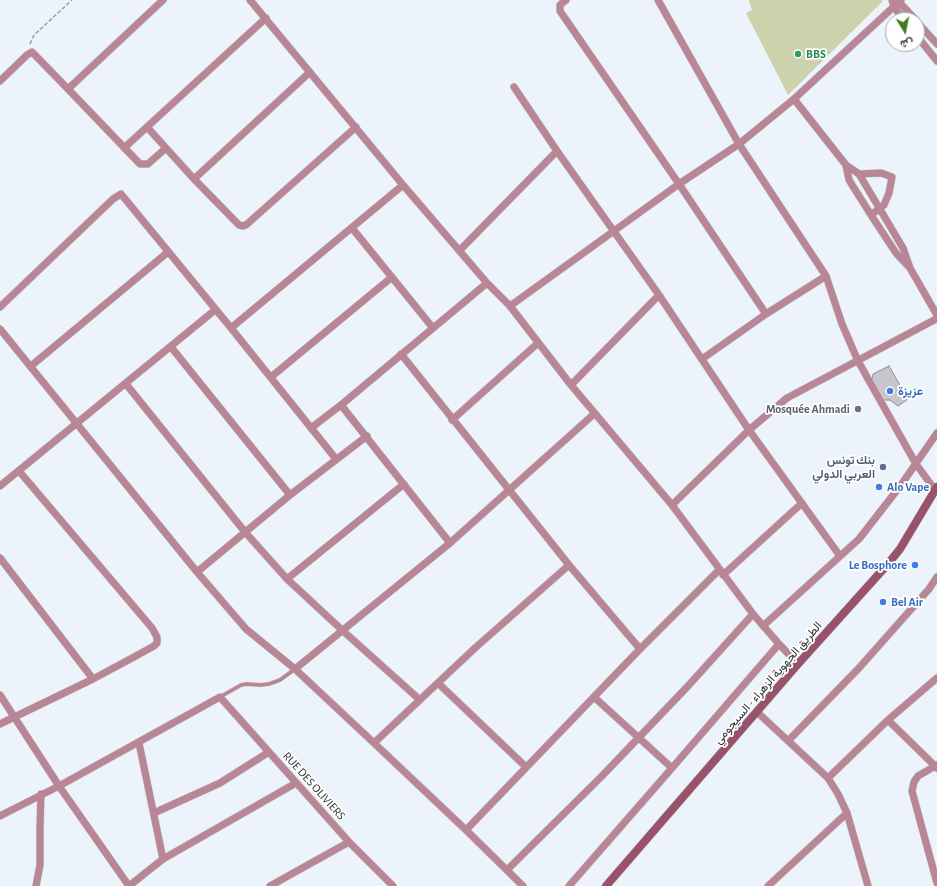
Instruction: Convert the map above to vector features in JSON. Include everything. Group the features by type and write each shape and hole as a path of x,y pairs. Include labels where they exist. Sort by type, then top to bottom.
{"main road":[{"name":"الطريق الجهوية الزهراء - السيجومي","path":"606,886 798,664 887,566 900,548 936,488"}],"street":[{"path":"68,90 163,0"},
{"path":"250,0 403,185 487,282 510,306 594,414 672,505 753,614 798,664"},
{"path":"566,0 560,5 560,11 766,314"},
{"path":"658,0 739,144 826,276 842,324 858,361 916,464 936,488"},
{"path":"897,2 901,12"},
{"path":"897,2 907,12"},
{"path":"510,306 679,184 739,144 794,99 897,2"},
{"path":"124,148 266,18"},
{"path":"925,31 937,44"},
{"path":"925,46 937,61"},
{"path":"0,81 31,52 36,55 136,162 144,165 148,164 166,148"},
{"path":"194,179 310,72"},
{"path":"514,87 659,296 749,430 840,556"},
{"path":"672,505 749,430 787,398 936,319 936,315 910,268 903,248 859,174 846,165 794,99"},
{"path":"147,127 194,179 239,225 245,225 356,127"},
{"path":"460,250 557,151"},
{"path":"846,165 850,180 871,216 896,253 910,268"},
{"path":"859,174 881,173 892,177 889,193 884,205 871,216"},
{"path":"231,328 403,185"},
{"path":"0,307 113,198 120,194 123,195 336,459"},
{"path":"352,228 433,328"},
{"path":"31,366 168,252"},
{"path":"702,359 766,314 826,276"},
{"path":"271,377 392,277"},
{"path":"311,428 341,405 487,282"},
{"path":"571,385 659,296"},
{"path":"1,483 126,384 215,310"},
{"path":"0,328 197,572 246,629 295,670 374,743 523,886"},
{"path":"452,420 538,343"},
{"path":"171,347 290,495"},
{"path":"401,354 568,565 640,649"},
{"path":"126,384 245,532 287,579 420,700"},
{"path":"341,405 450,543"},
{"path":"295,670 450,543 594,414"},
{"path":"763,626 859,539 916,464 937,433"},
{"path":"197,572 290,495 367,436"},
{"path":"0,724 93,679 157,643 157,637 152,628 19,470"},
{"path":"287,579 404,484"},
{"path":"466,830 640,649 721,572 802,503"},
{"path":"0,558 93,679"},
{"path":"374,743 568,565"},
{"path":"788,741 859,668 929,589 937,577"},
{"path":"507,870 596,782 688,686 753,614"},
{"path":"569,886 779,644"},
{"path":"828,778 888,720 937,678"},
{"path":"438,683 526,767"},
{"path":"0,695 59,786 129,886 163,859 296,782"},
{"path":"594,697 672,768"},
{"path":"0,816 59,786 220,698"},
{"name":"RUE DES OLIVIERS","path":"220,698 349,842 393,886"},
{"path":"757,712 828,778 847,813 868,886"},
{"path":"888,720 936,766 918,776 914,782 912,791 937,882"},
{"path":"139,742 163,859"},
{"path":"154,813 226,780 269,752"},
{"path":"36,886 40,865 41,794"},
{"path":"768,886 847,813"},
{"path":"270,886 349,842"}],"lane":[{"path":"220,698 241,685 269,684 280,680 295,670"}],"path":[{"path":"31,52 30,44 34,36 72,0"}],"green space":[{"name":"BBS","path":"749,0 883,1 788,95 746,13 752,10"}],"building":[{"name":"عزيزة","path":"889,366 908,399 898,406 890,400 882,400 872,382 873,374"}],"place":[{"name":"BBS","path":"798,54"},
{"name":"عزيزة","path":"890,391"},
{"name":"Mosquée Ahmadi","path":"858,409"},
{"name":"بنك تونس العربي الدولي","path":"883,467"},
{"name":"Alo Vape","path":"879,487"},
{"name":"Le Bosphore","path":"915,565"},
{"name":"Bel Air","path":"883,602"}]}
